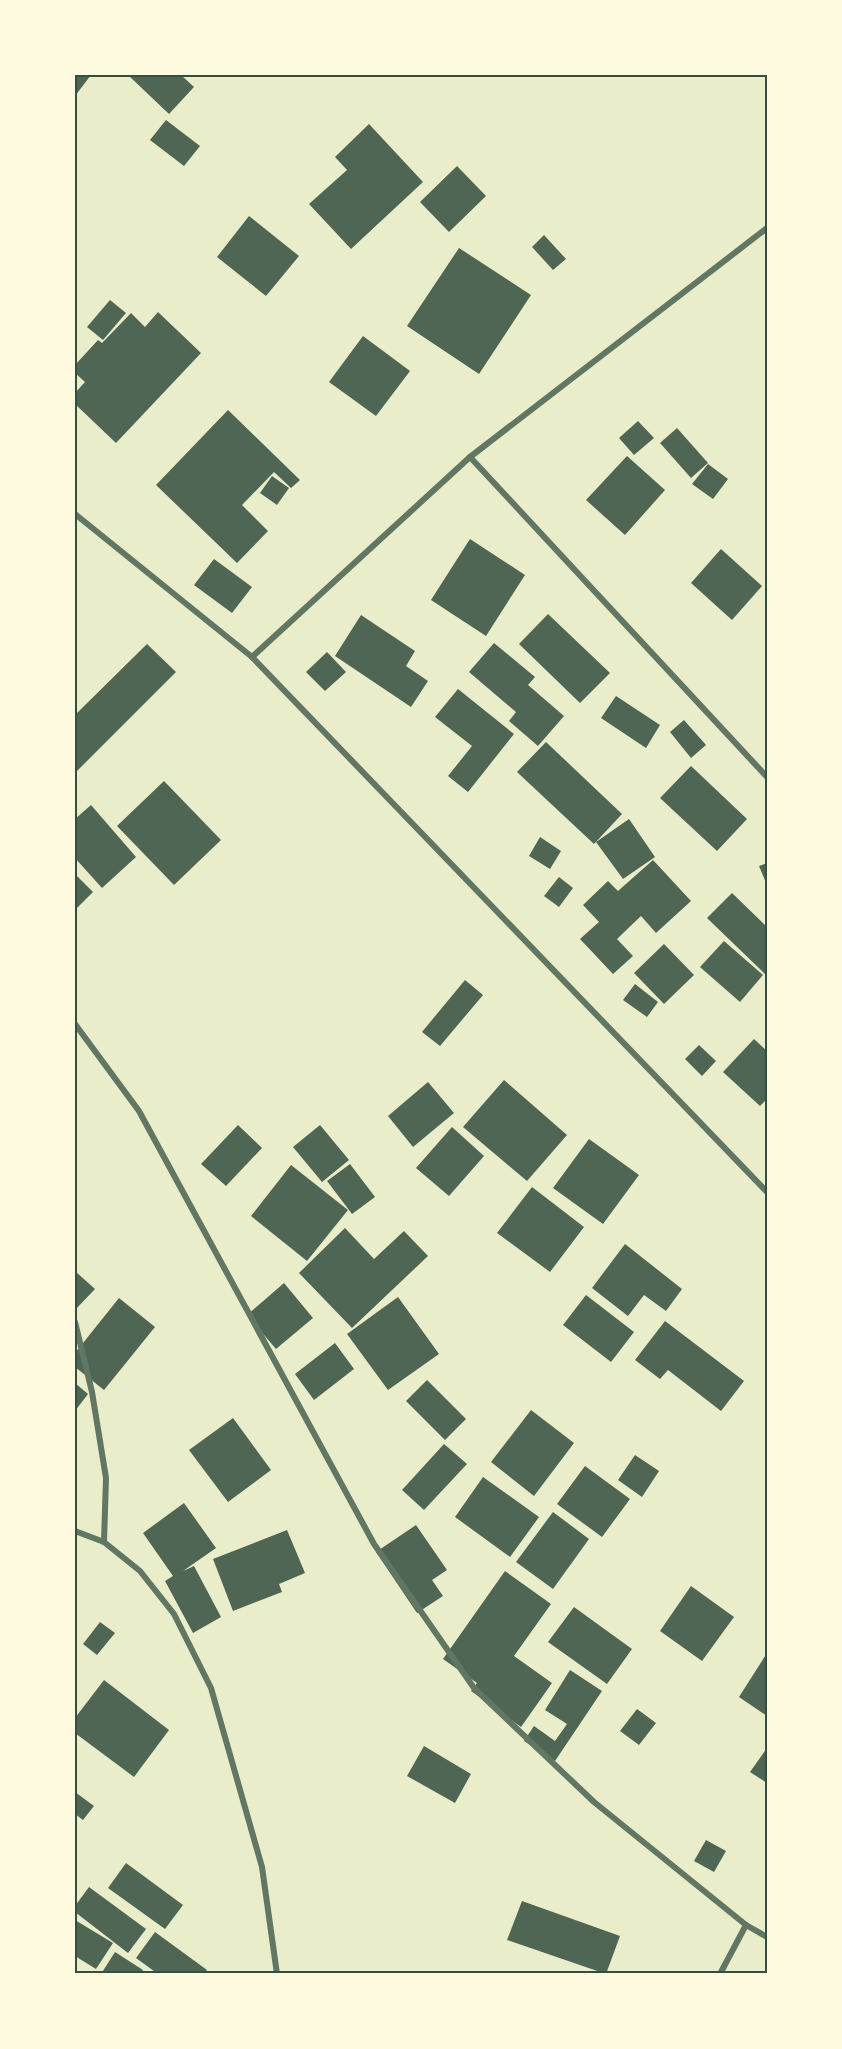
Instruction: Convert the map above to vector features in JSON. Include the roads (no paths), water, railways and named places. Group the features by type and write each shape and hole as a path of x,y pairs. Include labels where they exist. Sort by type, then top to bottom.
{"street":[{"path":"252,657 470,457 767,228"},
{"path":"470,457 767,777"},
{"path":"75,514 252,657 767,1192"},
{"path":"75,1024 139,1111 374,1544 474,1688 594,1802 746,1925 767,1937"},
{"path":"75,1323 92,1392 106,1478 104,1542"},
{"path":"75,1531 104,1542 140,1571 174,1614 211,1688 262,1867 277,1974"},
{"path":"720,1974 746,1925"}]}
